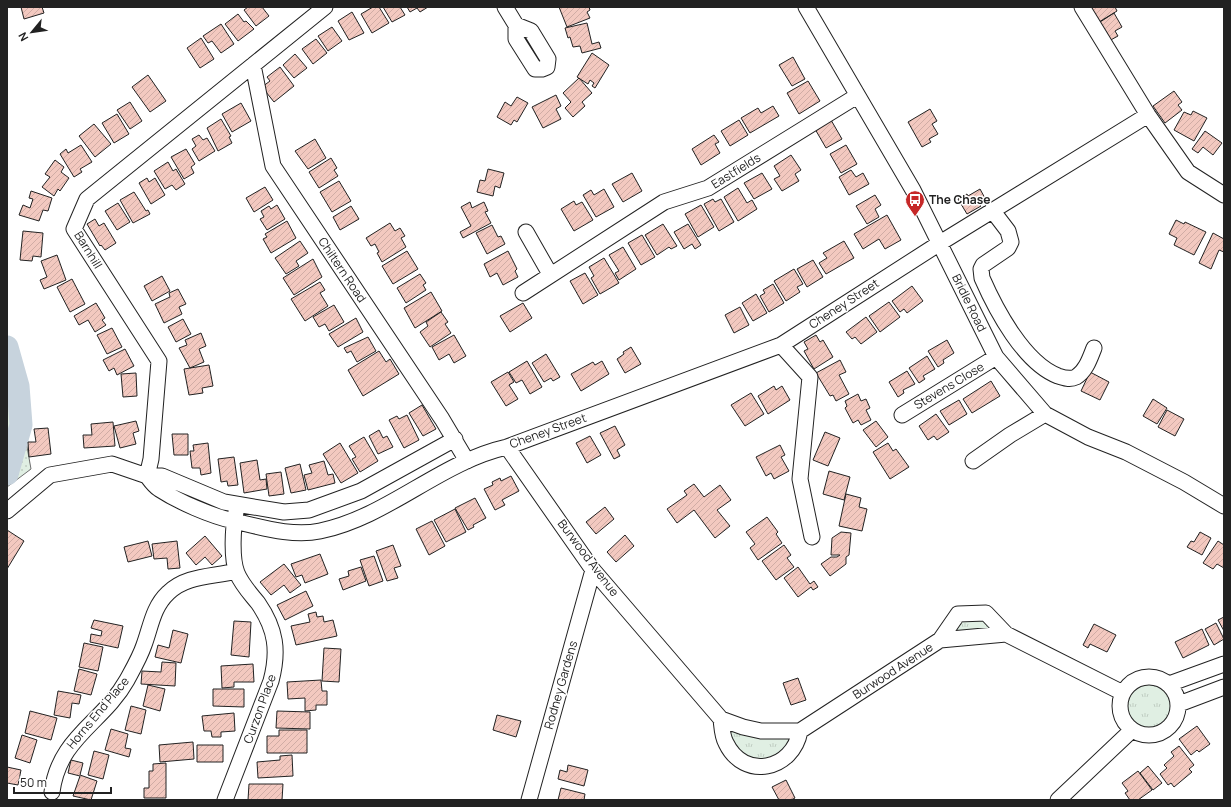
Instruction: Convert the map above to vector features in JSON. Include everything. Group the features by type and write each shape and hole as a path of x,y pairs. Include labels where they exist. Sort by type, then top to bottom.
{"street":[{"path":"253,64 325,7"},
{"path":"505,7 516,25"},
{"name":"Bridle Road","path":"806,7 857,96 914,190 996,357 1045,414 1088,437 1126,452 1184,482 1224,506"},
{"path":"1082,7 1148,115 1188,172 1224,195"},
{"name":"Chiltern Road","path":"253,64 273,166 455,439 466,460"},
{"name":"Barnhill","path":"147,476 150,459 159,361 74,229 87,199 253,64"},
{"name":"Eastfields","path":"523,293 550,274 664,202 708,188 857,96"},
{"path":"940,243 1148,115"},
{"path":"992,210 1008,231 1011,242 1008,248 983,265 981,270 982,278 1008,327 1027,353 1041,366 1066,379 1075,377 1083,371 1094,348"},
{"path":"526,232 550,274"},
{"name":"Cheney Street","path":"147,476 158,489 215,516 288,532 320,531 371,514 466,460 489,451 507,447 781,345 940,243"},
{"path":"781,345 810,377 800,479 812,538"},
{"name":"Stevens Close","path":"902,415 996,357"},
{"path":"973,461 1010,435 1045,414"},
{"name":"Cheney Street","path":"7,511 50,475 112,464 147,476 162,476 224,502 284,512 309,510 361,491 455,439"},
{"name":"Burwood Avenue","path":"507,447 594,570 722,719 743,727 761,731 800,731 940,640 1006,634"},
{"name":"Curzon Place","path":"225,800 271,681 276,662 275,642 268,621 258,603 242,585 236,571 234,521 238,505"},
{"name":"Rodney Gardens","path":"529,800 594,570"},
{"name":"Horns End Place","path":"52,792 54,775 68,748 126,682 139,658 153,614 168,592 188,580 236,571"},
{"path":"940,640 958,614 986,613 1006,634 1123,693"},
{"path":"1169,684 1224,664"},
{"path":"1146,677 1156,677 1169,684 1175,692 1179,704 1178,715 1174,724 1161,734 1148,736 1132,730 1125,723 1120,712 1120,702 1123,693 1129,685 1136,680 1146,677"},
{"path":"1179,704 1224,688"},
{"path":"722,719 726,743 741,761 751,766 764,767 774,765 785,759 799,740 800,731"},
{"path":"1058,800 1132,730"}],"green space":[{"path":"7,336 31,469 7,487"},
{"path":"985,618 996,631 950,634 962,620"},
{"path":"1144,682 1154,682 1166,689 1173,701 1173,711 1166,723 1154,730 1144,730 1136,726 1129,719 1125,711 1125,701 1129,693 1136,686"},
{"path":"735,731 789,738 790,745 765,762 741,757 729,735 731,732"}],"building":[{"path":"21,7 42,7 44,13 24,19"},
{"path":"248,7 262,7 269,16 256,26 244,10"},
{"path":"373,7 379,7 389,23 372,33 361,14"},
{"path":"383,7 400,7 405,15 392,22"},
{"path":"407,7 428,7 420,12 417,8 410,12"},
{"path":"559,7 589,7 590,10 587,12 590,18 567,27"},
{"path":"1090,7 1115,7 1117,11 1099,22"},
{"path":"352,12 364,33 349,40 338,21"},
{"path":"1114,13 1122,27 1115,31 1118,36 1107,42 1097,24"},
{"path":"238,14 244,22 246,21 254,29 238,41 225,24"},
{"path":"587,23 592,44 599,42 601,48 582,53 580,46 573,47 565,28"},
{"path":"221,24 234,44 221,53 212,41 208,43 203,36"},
{"path":"332,27 342,41 328,51 318,36"},
{"path":"201,38 214,59 200,68 187,48"},
{"path":"316,39 327,53 313,64 302,49"},
{"path":"592,53 609,65 595,88 592,86 594,83 590,80 588,84 577,77"},
{"path":"295,54 307,68 294,78 283,65"},
{"path":"793,57 805,79 792,86 779,65"},
{"path":"280,67 294,86 274,102 262,87 270,81 267,77"},
{"path":"148,75 166,101 150,112 132,87"},
{"path":"579,78 592,93 582,102 585,106 573,117 565,108 571,102 563,93"},
{"path":"808,81 820,101 799,114 787,93"},
{"path":"1174,91 1182,102 1178,105 1182,110 1165,123 1153,106"},
{"path":"556,95 561,106 556,109 561,119 543,128 532,107"},
{"path":"517,97 528,103 517,122 514,120 511,125 497,117 505,102 511,106"},
{"path":"130,102 142,121 130,129 117,110"},
{"path":"241,103 251,121 232,132 222,114"},
{"path":"773,106 779,116 750,133 741,118 758,108 761,113"},
{"path":"930,109 937,121 932,124 938,134 929,139 931,142 922,147 908,122"},
{"path":"1193,111 1207,118 1194,141 1174,130 1184,112 1191,115"},
{"path":"117,114 129,134 114,143 102,123"},
{"path":"221,119 231,136 229,137 232,143 218,151 207,128"},
{"path":"739,120 748,135 730,146 721,131"},
{"path":"831,120 842,139 826,148 815,129"},
{"path":"94,124 111,144 95,157 79,136"},
{"path":"1205,131 1222,143 1213,155 1203,147 1198,153 1192,149"},
{"path":"199,135 203,140 207,138 215,151 199,161 192,149 196,146 192,139"},
{"path":"714,135 719,142 715,144 720,153 701,165 692,149"},
{"path":"315,139 326,158 308,169 295,151"},
{"path":"81,145 92,162 80,169 82,172 74,177 60,154 66,149 68,153"},
{"path":"846,145 857,164 841,173 830,154"},
{"path":"186,149 195,164 191,167 194,173 184,179 171,157"},
{"path":"791,155 801,170 795,174 799,181 782,191 774,179 780,176 774,166"},
{"path":"331,158 337,168 334,170 338,176 319,188 309,172"},
{"path":"55,160 64,167 61,172 69,178 60,191 58,189 54,196 42,187 50,177 45,174"},
{"path":"168,162 173,171 176,169 185,184 176,190 172,185 165,189 154,171"},
{"path":"488,169 504,173 500,188 495,186 493,196 477,192 480,180 485,181"},
{"path":"851,170 856,177 863,173 869,184 849,195 839,177"},
{"path":"632,173 642,191 623,202 612,184"},
{"path":"762,173 772,189 754,199 744,183"},
{"path":"147,178 149,182 155,178 165,195 151,204 139,183"},
{"path":"339,181 351,201 332,212 320,192"},
{"path":"265,187 273,200 254,212 246,198"},
{"path":"738,188 747,203 752,200 757,209 738,221 724,197"},
{"path":"604,189 614,207 596,217 583,195 591,190 594,195"},
{"path":"980,189 986,200 979,204 981,206 967,214 958,199 967,194 968,196"},
{"path":"31,191 52,198 48,211 43,210 39,221 19,215 23,205 30,208 33,199 29,198"},
{"path":"134,192 146,211 148,210 150,214 133,223 120,200"},
{"path":"875,195 881,205 875,209 879,217 867,224 856,206"},
{"path":"713,199 715,202 721,199 734,222 719,231 704,204"},
{"path":"574,201 576,205 582,202 593,220 574,231 561,209"},
{"path":"470,202 472,208 484,202 488,211 485,212 491,223 463,238 460,232 471,226 461,207"},
{"path":"118,203 130,222 117,230 105,211"},
{"path":"277,205 285,219 267,230 260,219 264,217 261,211 269,206 271,209"},
{"path":"701,205 714,227 698,237 685,214"},
{"path":"351,206 359,219 340,230 333,217"},
{"path":"887,215 901,240 885,249 879,239 863,249 854,234"},
{"path":"95,219 99,226 104,223 116,243 105,250 101,245 100,246 87,224"},
{"path":"1176,220 1184,224 1185,222 1206,232 1194,255 1174,245 1177,238 1169,234"},
{"path":"287,221 296,238 271,253 263,239 267,237 265,234"},
{"path":"390,223 395,231 400,228 405,236 401,238 406,247 382,262 377,253 379,252 375,244 371,246 366,238"},
{"path":"663,224 677,246 671,249 669,247 657,255 645,235"},
{"path":"688,224 701,245 695,249 692,244 684,249 674,232"},
{"path":"492,225 498,237 501,236 505,244 487,254 476,233"},
{"path":"23,231 43,233 41,257 33,256 32,261 20,260"},
{"path":"1213,233 1224,239 1224,252 1219,250 1211,269 1199,263"},
{"path":"642,235 655,257 641,265 628,243"},
{"path":"300,241 308,253 296,261 299,266 286,274 275,258"},
{"path":"844,241 854,258 826,274 819,263 827,258 823,253"},
{"path":"623,247 636,269 619,280 615,273 619,271 609,255"},
{"path":"407,251 418,269 393,284 382,266"},
{"path":"508,251 517,269 515,271 518,277 503,285 497,273 490,277 484,264"},
{"path":"57,255 66,280 44,289 40,280 47,277 41,261"},
{"path":"604,258 619,283 600,294 591,278 594,276 589,267"},
{"path":"313,259 322,277 294,295 283,278"},
{"path":"813,260 823,277 807,287 797,269"},
{"path":"794,269 803,284 797,287 800,292 786,301 774,281"},
{"path":"585,273 598,295 583,304 570,281"},
{"path":"420,274 426,283 423,285 426,290 406,303 397,288"},
{"path":"162,276 170,291 152,301 144,286"},
{"path":"72,279 85,304 70,312 57,287"},
{"path":"320,282 325,290 320,293 328,306 305,321 291,299"},
{"path":"773,284 784,303 769,312 760,296 765,293 763,290"},
{"path":"912,286 923,301 907,313 904,309 900,312 892,301"},
{"path":"178,289 186,304 179,307 182,314 164,323 155,304 170,297 169,293"},
{"path":"431,292 442,311 415,328 404,308"},
{"path":"756,294 767,313 753,321 742,303"},
{"path":"889,302 900,317 880,332 869,316"},
{"path":"96,303 105,318 102,320 106,325 95,332 88,320 79,325 74,316"},
{"path":"523,303 532,318 510,332 500,316"},
{"path":"334,305 344,322 329,331 325,324 319,327 313,317"},
{"path":"740,307 749,325 734,333 725,315"},
{"path":"441,312 448,322 445,324 451,333 430,347 420,332 428,326 426,322"},
{"path":"866,317 877,332 861,344 855,337 852,339 846,332"},
{"path":"356,318 363,332 338,347 329,334"},
{"path":"183,319 191,334 176,342 168,327"},
{"path":"112,328 122,347 107,354 97,335"},
{"path":"201,333 206,346 199,349 204,362 190,368 179,348 187,345 185,340"},
{"path":"454,335 466,356 454,363 449,354 439,360 432,347"},
{"path":"816,335 820,342 823,340 833,357 814,369 804,351 808,349 804,342"},
{"path":"368,337 376,351 357,362 351,351 347,353 344,348"},
{"path":"947,340 954,353 943,360 944,363 938,367 928,351"},
{"path":"631,347 641,364 625,373 617,359 624,354 623,352"},
{"path":"125,349 134,366 117,375 114,368 109,371 103,360"},
{"path":"379,351 386,362 390,359 399,374 363,396 348,370"},
{"path":"546,354 560,377 553,381 551,378 544,382 532,363"},
{"path":"927,356 935,369 923,376 925,379 919,383 909,368"},
{"path":"840,360 846,372 839,375 849,394 836,401 833,395 830,396 816,373"},
{"path":"527,361 542,387 530,394 522,380 516,383 509,372"},
{"path":"602,361 609,374 581,391 571,374 593,362 595,365"},
{"path":"209,365 213,386 202,388 203,393 189,395 184,369"},
{"path":"907,371 915,384 903,390 904,393 898,397 889,382"},
{"path":"508,372 514,382 509,385 518,399 506,406 491,382"},
{"path":"1090,372 1109,382 1100,400 1081,391"},
{"path":"136,373 137,396 123,397 121,374"},
{"path":"991,381 1000,396 972,413 963,399"},
{"path":"774,386 776,390 782,386 790,400 768,414 758,396"},
{"path":"751,393 764,414 745,426 731,405"},
{"path":"858,394 861,401 866,399 870,408 866,410 871,420 861,425 858,420 853,423 845,408 847,406 845,401"},
{"path":"1153,399 1167,408 1157,424 1143,416"},
{"path":"959,400 967,414 949,425 940,411"},
{"path":"422,405 436,429 423,436 409,413"},
{"path":"1167,410 1184,419 1175,436 1158,427"},
{"path":"936,414 949,432 937,440 934,436 928,440 919,426"},
{"path":"407,415 419,440 404,448 389,420 397,416 399,419"},
{"path":"136,421 139,431 133,433 136,444 120,448 114,426"},
{"path":"876,421 888,437 876,447 863,430"},
{"path":"113,422 115,446 84,448 83,435 92,435 91,424"},
{"path":"615,426 625,445 617,450 620,456 614,459 600,433"},
{"path":"48,428 51,454 29,457 28,442 36,442 34,429"},
{"path":"379,430 383,438 387,436 393,447 378,454 369,436"},
{"path":"825,432 840,438 828,466 813,460"},
{"path":"172,434 188,434 188,455 174,455"},
{"path":"590,436 601,455 587,463 576,443"},
{"path":"364,437 378,461 360,472 352,459 356,457 349,446"},
{"path":"208,443 211,473 201,475 200,468 192,468 190,451 194,451 193,445"},
{"path":"340,443 358,473 341,483 323,454"},
{"path":"888,443 893,451 896,449 909,467 890,479 873,452"},
{"path":"780,445 785,455 781,457 789,471 774,479 771,473 766,476 756,457"},
{"path":"234,457 238,485 228,486 227,481 221,482 218,459"},
{"path":"257,460 260,480 266,479 267,489 244,493 240,463"},
{"path":"324,461 328,475 333,474 335,483 308,490 304,475 312,473 309,465"},
{"path":"300,464 306,490 291,493 285,468"},
{"path":"829,471 850,477 844,500 823,494"},
{"path":"281,472 284,494 269,496 266,474"},
{"path":"511,476 519,491 502,500 505,505 495,510 484,489 493,485 492,482 500,478 501,481"},
{"path":"694,484 704,497 720,485 731,500 717,510 730,526 715,538 694,510 677,523 667,509 687,495 684,491"},
{"path":"846,494 861,498 859,507 867,509 862,531 839,526"},
{"path":"475,498 486,518 473,525 474,527 468,530 455,508"},
{"path":"605,507 614,519 596,534 586,522"},
{"path":"455,509 466,532 446,542 434,520"},
{"path":"767,517 778,532 776,534 782,543 758,560 750,548 755,544 746,532"},
{"path":"432,521 445,546 429,555 416,529"},
{"path":"7,530 24,541 7,569"},
{"path":"841,532 851,533 849,555 846,557 846,564 830,576 821,564 831,557 837,557 840,555 831,555 832,538"},
{"path":"1200,532 1211,538 1202,555 1187,547 1191,541 1194,542"},
{"path":"625,535 634,546 616,562 607,552"},
{"path":"205,536 222,556 212,565 205,557 196,565 186,553"},
{"path":"148,541 152,556 128,562 124,547"},
{"path":"177,541 180,568 168,569 167,558 154,559 152,544"},
{"path":"1218,541 1224,545 1224,568 1217,564 1213,569 1203,563"},
{"path":"393,545 401,566 394,568 398,578 387,581 376,551"},
{"path":"784,545 791,555 787,558 794,567 776,580 762,561"},
{"path":"320,554 328,574 305,583 302,575 296,577 291,564"},
{"path":"374,556 383,581 369,586 360,560"},
{"path":"284,564 301,585 290,593 284,585 271,595 260,582"},
{"path":"361,567 366,581 343,590 339,579 349,576 348,571"},
{"path":"798,567 810,584 814,581 818,587 813,590 811,587 798,597 784,578"},
{"path":"306,591 313,606 285,620 277,605"},
{"path":"316,612 317,617 323,616 324,622 333,620 337,636 296,645 291,626 310,622 308,614"},
{"path":"1224,617 1224,631 1218,620"},
{"path":"94,620 123,626 118,648 90,642 91,634 101,636 102,631 91,628"},
{"path":"234,621 251,622 249,657 231,655"},
{"path":"1216,623 1224,639 1214,645 1205,629"},
{"path":"1094,624 1116,635 1107,652 1090,644 1088,648 1083,645"},
{"path":"1202,629 1209,645 1183,658 1175,642"},
{"path":"173,630 188,634 181,663 155,657 158,645 169,648"},
{"path":"84,643 103,647 98,671 79,667"},
{"path":"324,648 341,649 339,682 322,681"},
{"path":"162,662 176,663 175,686 141,684 142,671 161,672"},
{"path":"253,664 254,682 234,682 234,687 222,688 221,666"},
{"path":"79,669 97,674 91,695 74,691"},
{"path":"798,678 806,700 791,705 783,683"},
{"path":"321,680 322,691 327,691 327,705 316,705 316,710 305,711 305,698 288,699 287,682"},
{"path":"148,685 165,689 160,711 143,706"},
{"path":"213,689 244,689 244,707 213,706"},
{"path":"58,691 81,695 79,704 72,703 70,718 54,715"},
{"path":"131,706 146,710 141,734 125,730"},
{"path":"30,711 57,718 51,740 25,733"},
{"path":"277,711 310,712 310,729 276,728"},
{"path":"234,713 235,731 221,732 221,737 212,737 211,731 204,731 202,716"},
{"path":"497,715 521,721 516,737 493,730"},
{"path":"1197,726 1210,744 1199,752 1197,750 1191,755 1179,739"},
{"path":"111,729 128,734 125,748 131,749 129,757 105,750"},
{"path":"279,730 307,730 307,753 267,753 267,736 279,736"},
{"path":"22,735 37,740 30,763 15,758"},
{"path":"193,742 194,759 160,762 159,745"},
{"path":"197,745 223,745 223,762 197,762"},
{"path":"1179,746 1194,765 1189,769 1192,772 1174,787 1171,783 1168,785 1160,774 1167,768 1164,765 1174,756 1171,752"},
{"path":"94,751 109,755 103,779 88,775"},
{"path":"292,755 293,776 258,778 257,762 280,760 280,756"},
{"path":"71,760 83,763 80,775 97,781 91,800 73,796 80,776 68,773"},
{"path":"166,763 166,798 144,798 144,788 149,788 149,771 153,771 153,764"},
{"path":"568,765 588,770 584,786 558,779 560,770 567,772"},
{"path":"1148,766 1162,783 1153,790 1140,773"},
{"path":"7,767 21,770 18,785 7,783"},
{"path":"1138,771 1152,790 1138,800 1130,800 1125,793 1128,791 1122,783"},
{"path":"786,780 795,798 791,800 779,800 772,787"},
{"path":"249,784 283,784 282,800 248,800"},
{"path":"561,788 585,794 584,800 558,800"}],"waterway":[{"path":"7,347 18,386 21,425 7,474"}],"place":[{"name":"The Chase","path":"915,217"}]}
